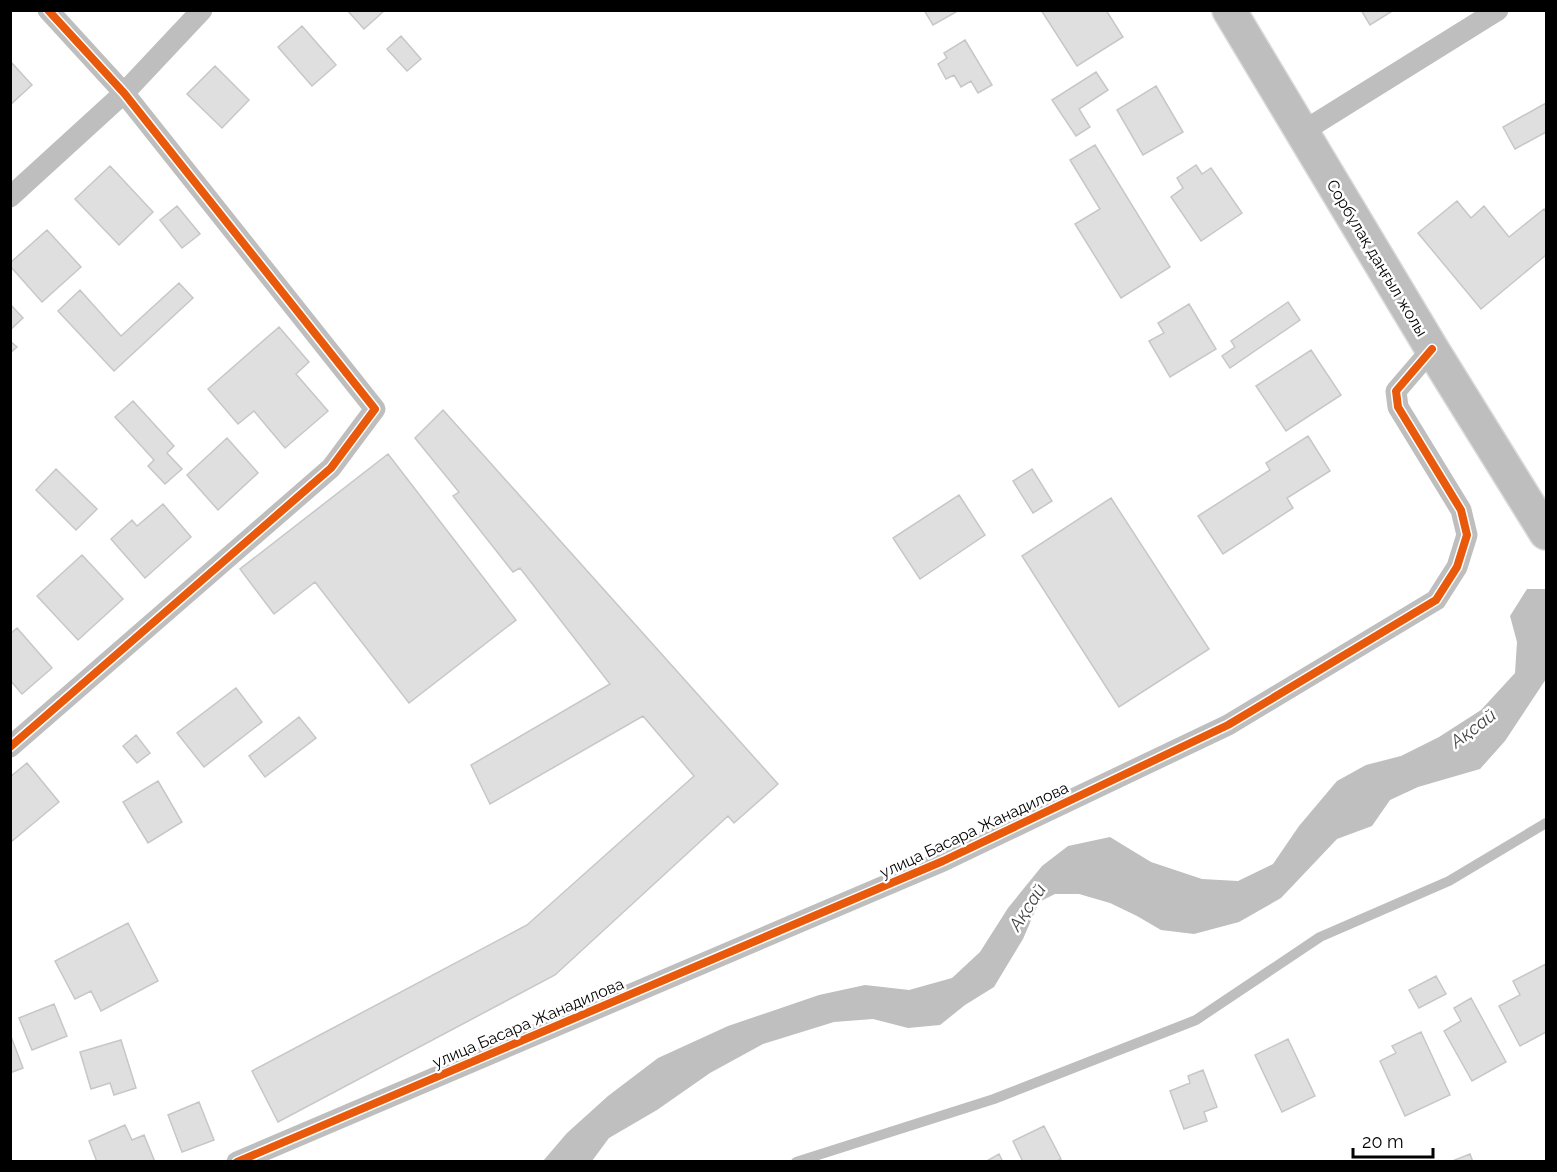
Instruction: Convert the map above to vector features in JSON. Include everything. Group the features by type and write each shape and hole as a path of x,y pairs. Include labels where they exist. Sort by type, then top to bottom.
{"main road":[{"name":"Сорбұлақ даңғыл жолы","path":"1229,10 1432,349 1546,532"}],"street":[{"path":"10,747 331,468 375,409 124,93 48,10"},
{"path":"10,197 124,93 202,10"},
{"path":"1302,132 1498,10"},
{"name":"улица Басара Жанадилова","path":"237,1161 953,856 1228,725 1436,600 1457,567 1467,535 1461,510 1398,407 1396,392 1432,349"}],"lane":[{"path":"796,1161 994,1099 1196,1020 1320,937 1449,881 1546,824"}],"water":[{"name":"Ақсай","path":"1527,589 1546,589 1546,679 1505,741 1480,769 1418,787 1390,800 1372,826 1337,839 1281,898 1239,922 1194,934 1161,930 1110,903 1079,894 1055,894 1039,902 1023,939 994,987 965,1005 940,1025 908,1028 873,1019 834,1022 763,1044 710,1073 657,1110 609,1138 592,1161 543,1161 567,1133 608,1096 658,1058 728,1026 819,995 865,985 909,990 952,978 980,952 1008,908 1042,866 1068,846 1110,837 1151,862 1202,879 1238,881 1273,864 1299,826 1337,781 1366,765 1401,756 1439,737 1481,710 1515,673 1517,642 1510,616"}],"building":[{"path":"347,10 384,10 384,11 364,29"},
{"path":"924,10 955,10 956,12 933,25"},
{"path":"1041,10 1106,10 1123,37 1077,66"},
{"path":"1361,10 1394,10 1370,25"},
{"path":"302,26 336,65 312,86 278,47"},
{"path":"401,36 421,59 407,71 387,49"},
{"path":"965,40 992,85 978,93 971,81 961,87 954,75 946,79 938,64 947,58 944,53"},
{"path":"10,61 32,85 10,105"},
{"path":"215,66 249,100 222,128 187,94"},
{"path":"1096,72 1108,90 1079,109 1090,127 1076,136 1052,100"},
{"path":"1156,86 1183,132 1143,155 1117,110"},
{"path":"1546,103 1546,132 1515,149 1503,127"},
{"path":"1095,145 1170,267 1121,298 1075,224 1100,209 1070,160"},
{"path":"1196,165 1202,174 1211,168 1242,213 1201,241 1171,197 1183,188 1177,178"},
{"path":"110,166 153,212 119,245 75,199"},
{"path":"1457,201 1471,218 1484,206 1509,237 1544,209 1546,212 1546,255 1481,309 1418,233"},
{"path":"177,206 200,234 182,248 160,220"},
{"path":"47,230 81,267 42,302 10,266 10,263"},
{"path":"179,283 193,298 114,371 58,311 80,290 121,336"},
{"path":"1288,302 1300,320 1230,368 1222,356 1235,347 1231,341"},
{"path":"10,304 23,318 10,330"},
{"path":"1189,304 1216,349 1170,377 1149,341 1164,333 1158,323"},
{"path":"279,327 309,362 296,374 328,411 285,448 254,411 238,424 208,389"},
{"path":"10,341 17,347 10,353"},
{"path":"1311,350 1341,395 1286,431 1256,386"},
{"path":"133,401 174,446 167,453 182,469 165,484 148,466 154,460 115,417"},
{"path":"443,410 778,784 734,823 728,816 555,975 278,1122 252,1071 527,925 694,776 643,716 490,804 471,765 610,684 520,568 513,572 453,496 459,492 415,438"},
{"path":"1308,436 1330,471 1287,498 1293,508 1223,554 1198,516 1270,470 1266,463"},
{"path":"227,438 258,473 218,510 187,475"},
{"path":"388,454 516,620 409,703 315,582 274,614 240,569"},
{"path":"56,469 97,509 76,530 36,490"},
{"path":"1032,469 1052,501 1033,513 1013,481"},
{"path":"959,495 985,535 920,579 893,538"},
{"path":"1111,498 1209,649 1119,707 1022,556"},
{"path":"163,504 191,537 145,578 111,539 132,520 137,526"},
{"path":"82,555 123,599 78,640 37,596"},
{"path":"17,628 52,668 22,694 10,680 10,634"},
{"path":"236,688 262,722 204,767 177,733"},
{"path":"299,717 316,738 265,777 249,756"},
{"path":"136,735 150,753 137,763 123,746"},
{"path":"27,763 59,802 11,842 10,777"},
{"path":"158,781 182,822 148,843 123,802"},
{"path":"128,923 158,981 101,1011 91,991 75,999 55,961"},
{"path":"1546,964 1546,1032 1520,1046 1499,1006 1520,995 1513,981"},
{"path":"1436,976 1446,994 1419,1008 1409,990"},
{"path":"1471,998 1506,1062 1472,1081 1444,1031 1461,1021 1454,1008"},
{"path":"54,1004 67,1036 32,1050 19,1018"},
{"path":"1421,1032 1450,1095 1405,1116 1380,1061 1396,1053 1392,1046"},
{"path":"10,1034 23,1068 10,1073"},
{"path":"1288,1039 1315,1096 1282,1112 1255,1055"},
{"path":"121,1040 136,1088 114,1095 110,1083 91,1089 80,1052"},
{"path":"1203,1070 1217,1107 1204,1112 1207,1121 1184,1129 1170,1091 1190,1083 1188,1076"},
{"path":"199,1102 214,1140 182,1152 168,1115"},
{"path":"125,1125 132,1140 144,1135 155,1162 97,1162 89,1141"},
{"path":"1044,1126 1061,1159 1055,1162 1023,1162 1013,1141"},
{"path":"999,1154 1003,1162 985,1162"},
{"path":"1470,1154 1473,1162 1450,1162"}],"cycle path":[{"path":"10,747 331,468 375,409 124,93 48,10"},
{"path":"237,1162 943,861 1228,725 1436,600 1457,567 1467,535 1461,510 1398,407 1396,391 1432,349"}]}
